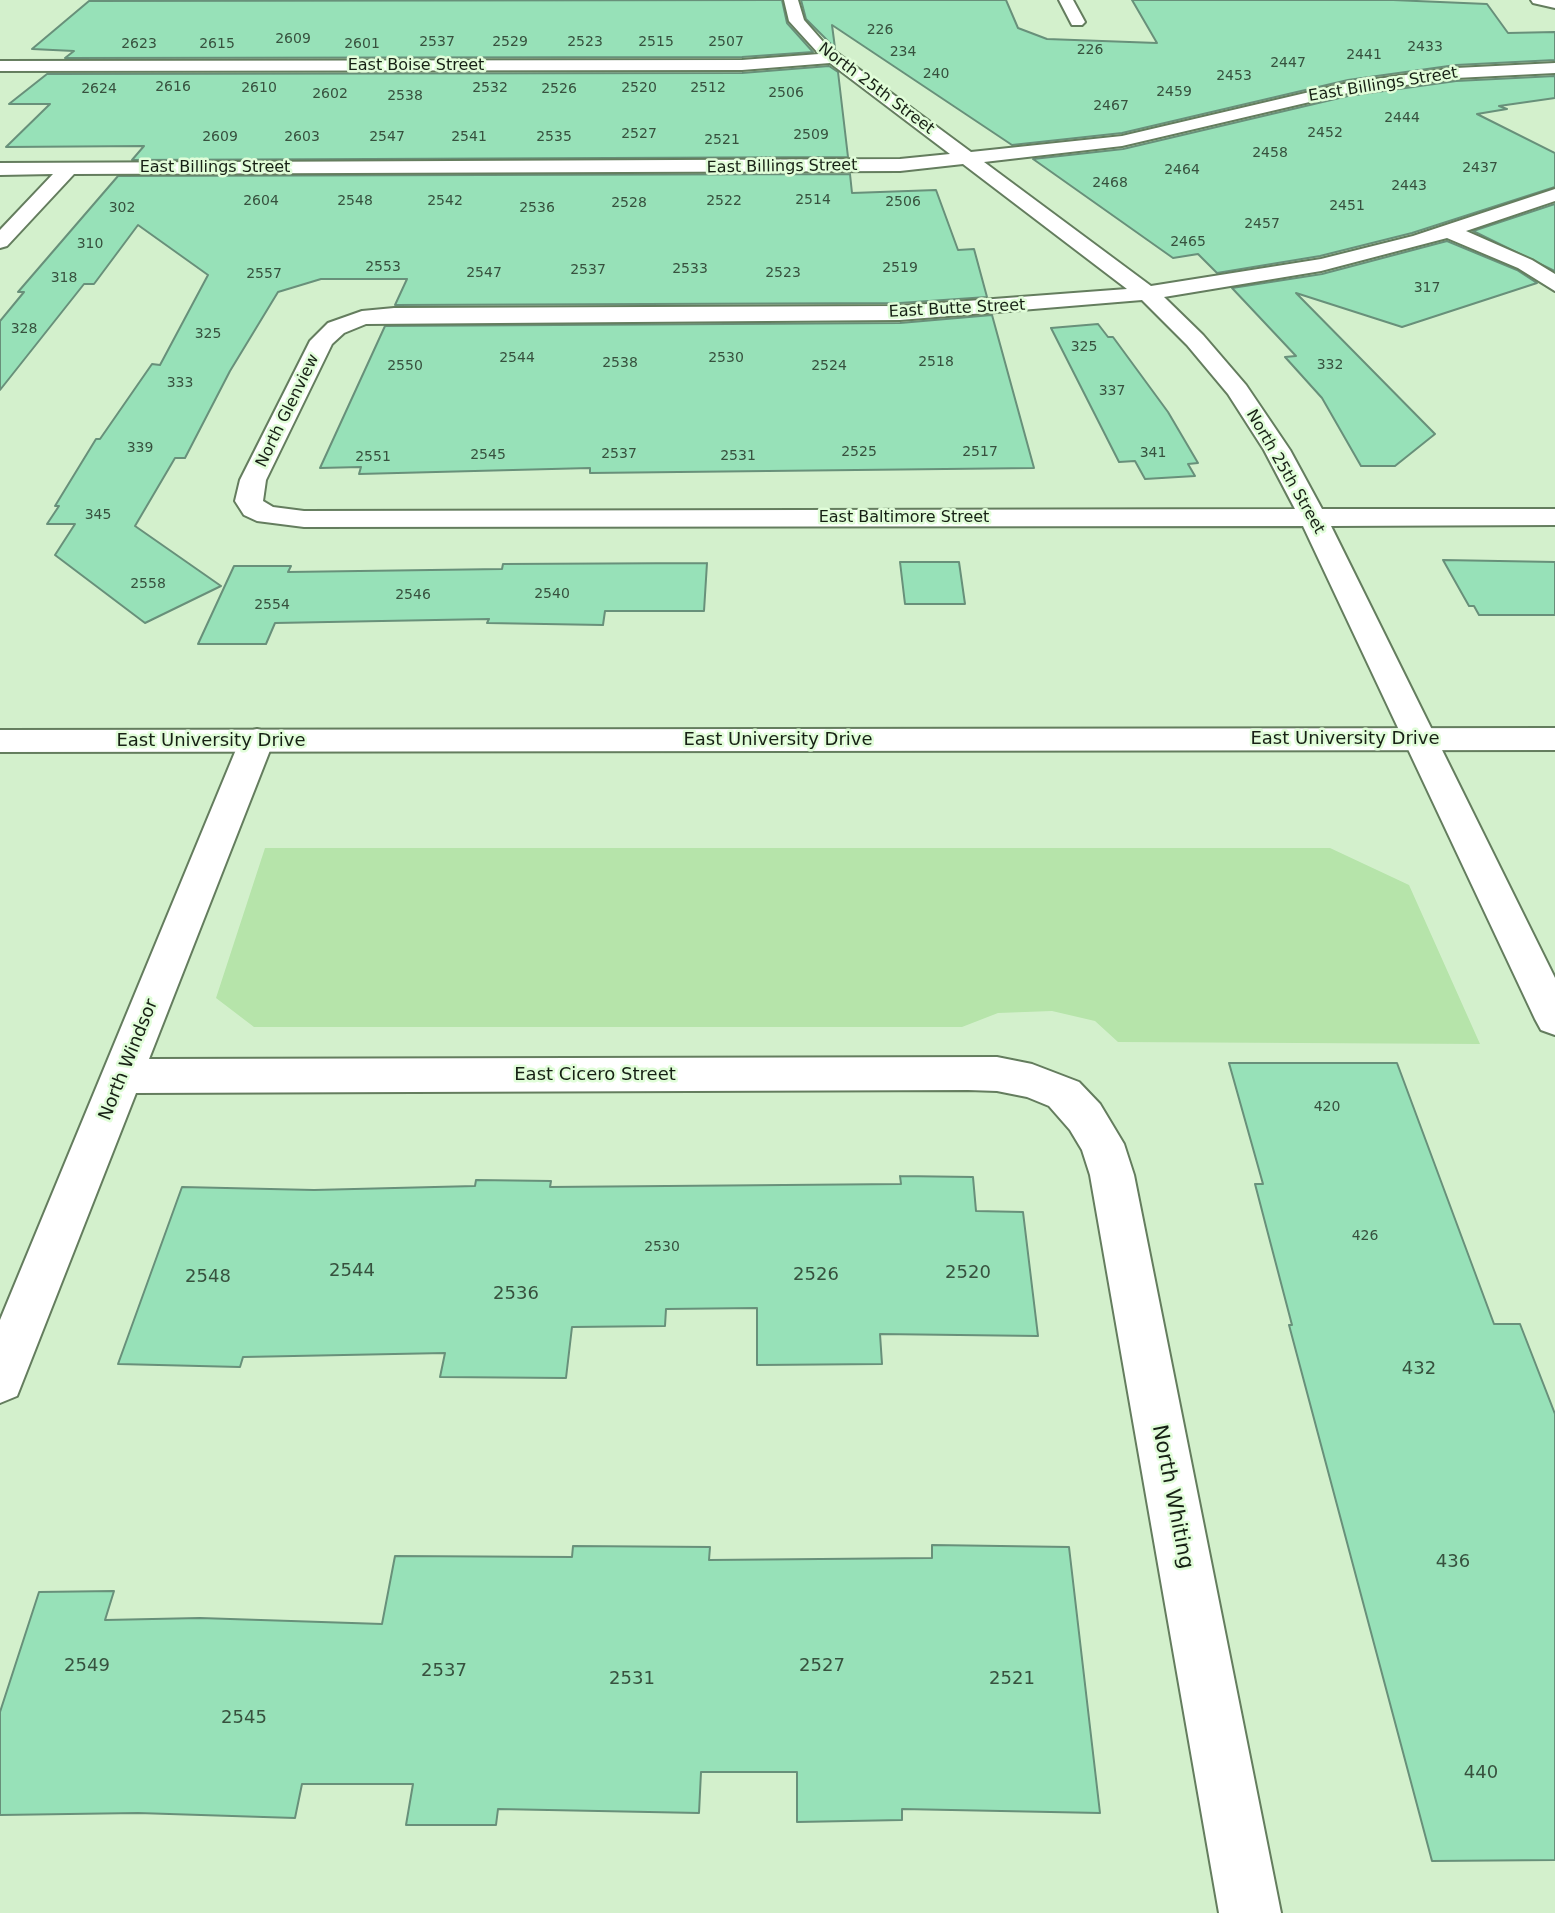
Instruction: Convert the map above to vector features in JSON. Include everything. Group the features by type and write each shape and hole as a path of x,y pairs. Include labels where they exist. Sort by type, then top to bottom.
{"street":[{"name":"North 25th Street","path":"791,0 793,13 803,29 832,58 1147,293 1195,340 1237,390 1277,450 1312,517 1555,1019"},
{"path":"1066,0 1077,22"},
{"path":"1538,0 1555,4"},
{"name":"East Boise Street","path":"0,66 750,65 832,58"},
{"name":"East Billings Street","path":"0,169 813,168 970,160 1122,141 1183,129 1348,88 1456,73 1555,68"},
{"path":"0,242 69,169"},
{"name":"East Butte Street","path":"346,322 394,315 933,312 1147,293 1321,265 1448,231 1555,195"},
{"path":"1448,231 1525,264 1555,284"},
{"name":"North Glenview","path":"254,509 249,501 253,480 322,341 346,322"},
{"name":"East Baltimore Street","path":"254,509 267,515 304,519 1555,517"},
{"name":"East University Drive","path":"0,741 1555,739"},
{"name":"North Windsor","path":"0,1379 257,740"},
{"name":"East Cicero Street","path":"122,1076 978,1073 1032,1081 1064,1094"},
{"name":"North Whiting","path":"1064,1094 1085,1116 1102,1144 1112,1175 1250,1913"}],"green space":[{"path":"265,848 1330,848 1409,885 1480,1044 1118,1042 1095,1021 1052,1011 998,1013 962,1027 254,1027 216,998"}],"building":[{"path":"782,0 787,23 813,52 742,57 65,58 74,51 32,49 89,1"},
{"path":"801,0 1006,0 1018,28 1047,39 1157,43 1132,0 1393,0 1487,4 1508,33 1555,32 1555,60 1456,65 1348,80 1122,133 1012,145 832,25 835,48 806,19"},
{"path":"829,66 838,72 848,157 132,160 144,146 6,147 50,104 9,104 47,74 742,73"},
{"path":"1555,76 1555,98 1499,106 1507,109 1477,114 1555,153 1555,187 1412,233 1320,256 1217,273 1198,254 1173,258 1033,159 1123,149 1348,96 1456,81"},
{"path":"850,174 852,193 936,190 958,250 974,249 987,297 900,303 395,305 407,279 321,279 278,292 230,371 185,458 175,458 135,526 221,586 145,623 55,555 75,524 47,524 59,506 55,506 96,439 100,439 152,364 160,365 208,275 138,225 94,284 84,284 0,390 0,321 24,292 18,292 118,176"},
{"path":"1555,204 1555,271 1473,231"},
{"path":"1447,241 1517,270 1537,283 1402,327 1296,293 1435,434 1395,466 1361,466 1322,398 1285,357 1296,356 1232,288 1322,274"},
{"path":"992,315 1034,468 590,473 590,468 359,474 361,467 320,468 385,326 900,323"},
{"path":"1098,324 1108,337 1113,337 1168,412 1198,463 1188,464 1195,476 1145,479 1135,461 1119,462 1051,328"},
{"path":"1443,560 1555,562 1555,615 1479,615 1474,606 1469,606"},
{"path":"900,562 959,562 965,604 905,604"},
{"path":"707,563 704,611 605,611 603,625 487,623 489,619 275,623 266,644 198,644 234,566 291,566 288,572 502,569 503,564"},
{"path":"1229,1063 1397,1063 1494,1324 1520,1324 1555,1414 1555,1860 1432,1861 1289,1325 1292,1325 1255,1184 1263,1184"},
{"path":"900,1176 973,1177 976,1211 1023,1212 1038,1336 880,1334 882,1364 757,1365 757,1308 666,1309 665,1326 572,1327 566,1378 440,1377 445,1353 243,1357 240,1367 118,1364 182,1187 314,1190 475,1186 476,1180 551,1181 550,1187 901,1184"},
{"path":"932,1545 1069,1547 1100,1813 902,1809 902,1820 797,1822 797,1772 701,1772 699,1813 498,1809 496,1825 406,1825 413,1784 302,1784 295,1818 138,1813 0,1815 0,1712 39,1592 114,1591 105,1620 200,1618 382,1624 395,1556 572,1557 573,1546 710,1547 709,1560 932,1558"}]}
